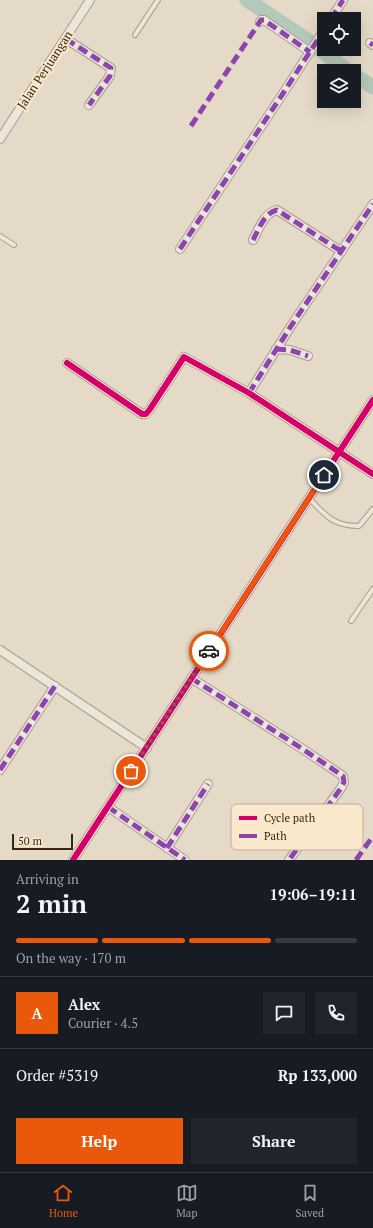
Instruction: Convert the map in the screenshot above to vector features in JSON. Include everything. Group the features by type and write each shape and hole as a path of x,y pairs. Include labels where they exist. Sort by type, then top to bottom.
{"street":[{"name":"Jalan Perjuangan","path":"0,139 90,0"},
{"path":"335,12 343,0"},
{"path":"260,22 261,20 264,20 310,51"},
{"path":"66,39 111,68 110,76 89,105"},
{"path":"180,249 317,40"},
{"path":"248,393 357,226 373,204"},
{"path":"253,240 265,219 271,212 278,210 336,248 342,250"},
{"path":"276,349 290,350 308,356"},
{"path":"67,363 142,414 146,414 184,357 248,393 373,474"},
{"path":"73,860 309,498 340,453 373,400"},
{"path":"0,650 147,748"},
{"path":"191,678 305,750 343,776 344,782 329,804"},
{"path":"0,770 55,686"},
{"path":"167,848 208,784"},
{"path":"108,806 185,860"},
{"path":"289,860 296,850"}],"lane":[{"path":"135,35 158,0"},
{"path":"0,236 14,245"},
{"path":"309,498 331,520 346,526 359,526 373,509"},
{"path":"351,621 373,589"}],"waterway":[{"path":"247,0 306,39 339,64"},
{"path":"361,79 373,87"}],"marked path":[{"path":"335,12 343,0"},
{"path":"191,126 261,20 264,20 310,52"},
{"path":"66,39 111,68 110,76 89,105"},
{"path":"180,249 317,41"},
{"path":"249,393 291,326 373,204"},
{"path":"253,240 265,218 277,210 342,251"},
{"path":"276,349 290,350 308,356"},
{"path":"191,678 343,776 344,782 329,804"},
{"path":"0,770 55,686"},
{"path":"167,848 208,784"},
{"path":"108,807 185,860"},
{"path":"356,860 373,836"},
{"path":"289,860 296,850"}],"cycle path":[{"path":"67,363 142,414 146,414 184,357 249,393 373,474"},
{"path":"73,860 373,400"}],"way so far":[{"path":"131,771 209,651"}],"route":[{"path":"209,651 324,475"}]}
